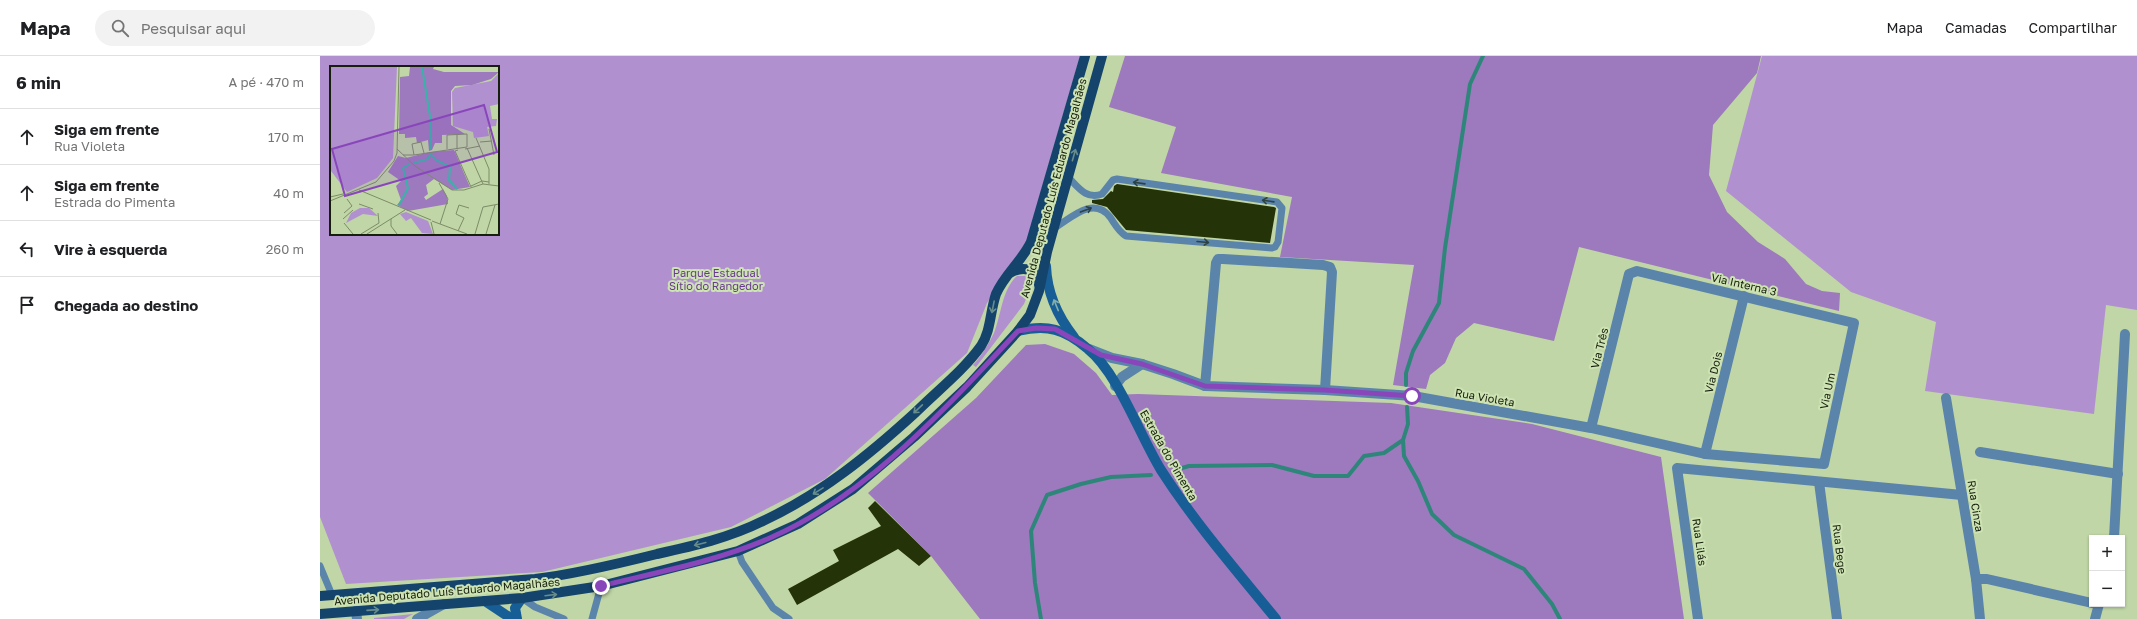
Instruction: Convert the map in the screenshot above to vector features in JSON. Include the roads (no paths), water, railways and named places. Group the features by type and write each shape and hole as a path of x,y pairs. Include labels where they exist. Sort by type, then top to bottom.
{"main road":[{"name":"Avenida Deputado Luís Eduardo Magalhães","path":"320,596 568,575 711,541 763,522 836,480 860,462 955,375 981,346 988,328 997,293 1010,272 1024,256 1031,242 1085,56"},
{"name":"Avenida Deputado Luís Eduardo Magalhães","path":"320,614 357,615 444,604 522,598 601,586 738,551 798,524 846,494 875,472 967,387 1018,331 1030,315 1039,291 1053,229 1102,56"},
{"name":"Estrada do Pimenta","path":"1045,260 1047,282 1052,296 1064,323 1075,339"},
{"path":"1010,272 1021,268 1031,270 1038,280 1039,291"},
{"name":"Estrada do Pimenta","path":"1018,331 1048,328 1075,339 1089,349 1106,368 1160,468 1186,509 1276,619"},
{"path":"517,619 515,608 522,598"},
{"path":"485,601 512,619"}],"street":[{"path":"1205,386 1216,263 1218,259 1222,259 1323,265 1330,267 1332,272 1325,390"},
{"name":"Via Interna 3","path":"1629,274 1637,271 1854,323"},
{"name":"Via Três","path":"1591,428 1629,274"},
{"name":"Via Dois","path":"1705,454 1744,296"},
{"name":"Via Um","path":"1824,464 1854,323"},
{"path":"2114,535 2124,334"},
{"name":"Rua Violeta","path":"1089,349 1112,358 1142,364 1205,386 1325,390 1412,396 1591,428 1705,454 1824,464"},
{"path":"1116,386 1122,377 1142,364"},
{"name":"Rua Cinza","path":"1946,398 1976,579 1980,619"},
{"path":"1980,452 2118,474"},
{"name":"Rua Lilás","path":"1698,619 1677,468 1819,482"},
{"path":"1819,482 1962,495"},
{"name":"Rua Bege","path":"1819,482 1837,619"},
{"path":"1976,579 1987,579 2089,602"},
{"path":"417,619 444,604"},
{"path":"2095,619 2098,607"}],"lane":[{"path":"1053,229 1087,208 1095,207 1102,209 1120,233 1126,236 1272,248 1278,242 1282,208 1277,202 1117,179 1112,180 1102,194 1091,196 1085,194 1068,177"},
{"path":"738,551 742,562 773,608 789,619"},
{"path":"320,566 332,596"},
{"path":"592,619 601,586"},
{"path":"522,598 564,619"}],"waterway":[{"path":"1406,385 1406,373 1413,351 1439,303 1445,248 1470,84 1483,56"},
{"path":"1175,470 1189,466 1272,465 1314,476 1348,476 1364,456 1384,453 1403,440 1408,424 1407,407"},
{"path":"1403,440 1404,456 1418,481 1432,514 1454,535 1524,569 1552,604 1560,619"},
{"path":"1041,619 1035,583 1031,531 1047,495 1081,484 1111,477 1151,475"}],"park label":[{"name":"Parque Estadual Sítio do Rangedor","path":"716,278"}]}
